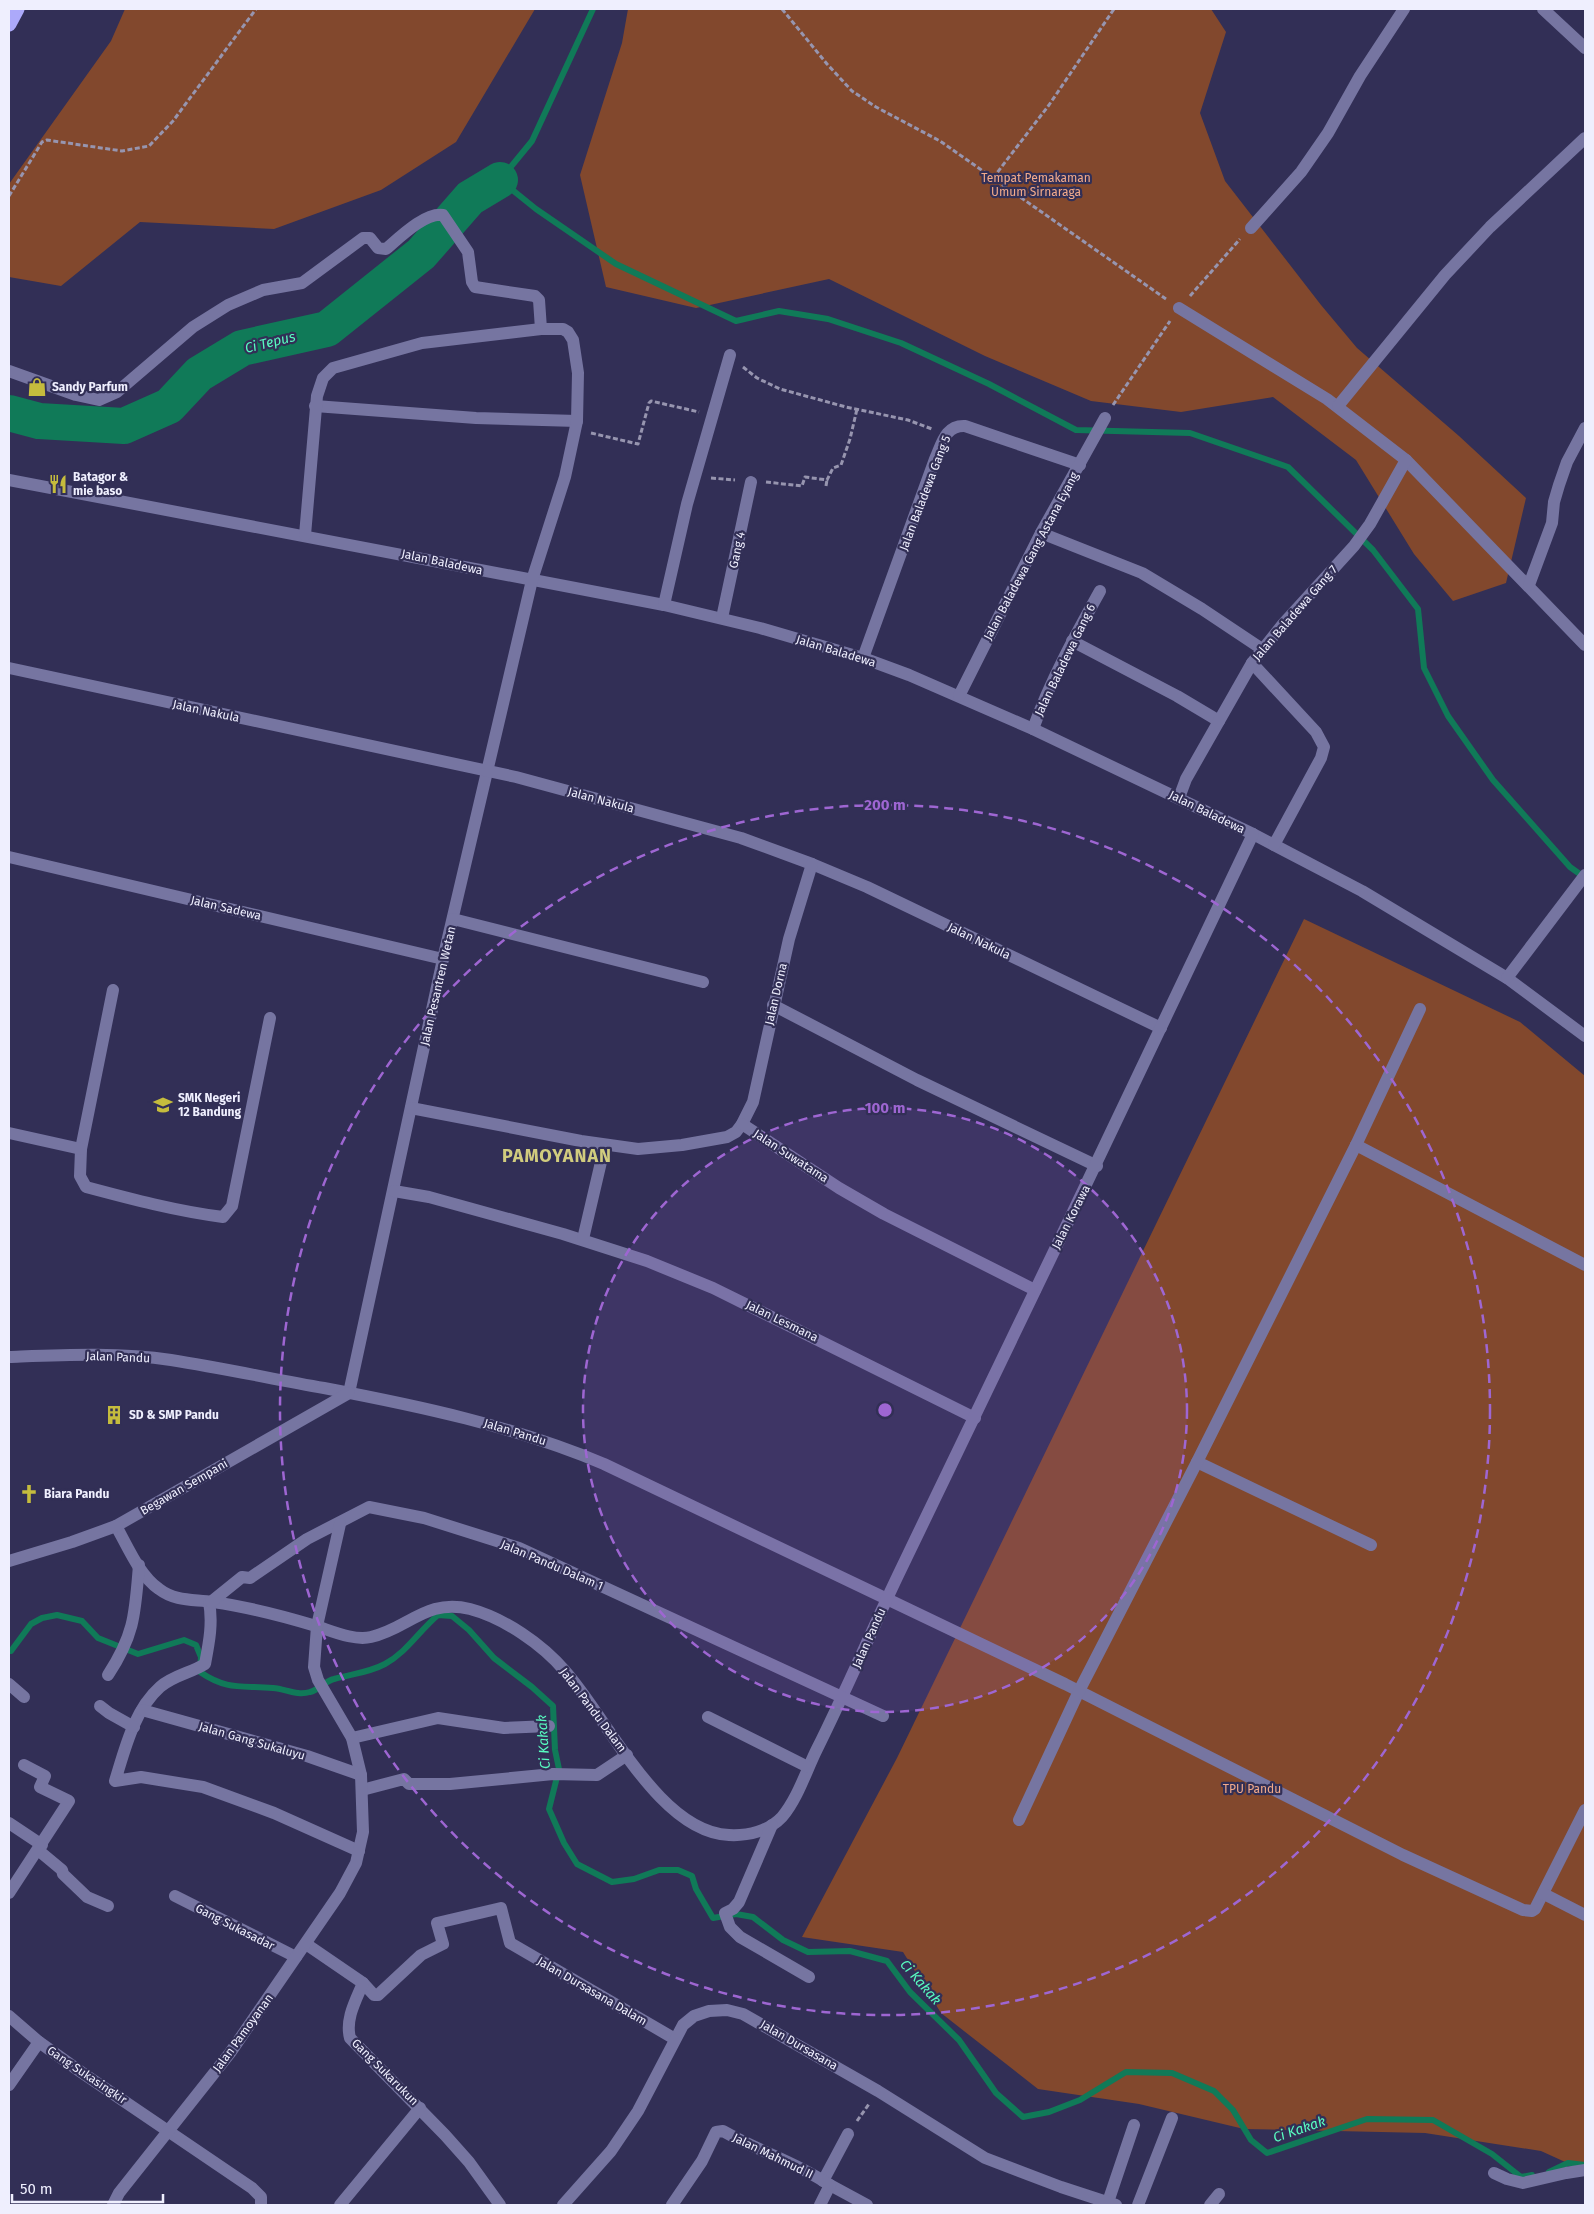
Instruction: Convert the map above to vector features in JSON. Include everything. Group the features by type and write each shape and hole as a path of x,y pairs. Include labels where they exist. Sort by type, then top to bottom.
{"highway":[{"path":"9,24 17,9"}],"street":[{"path":"1251,228 1301,172 1328,133 1360,76 1404,9"},
{"path":"1543,9 1585,48"},
{"path":"1338,406 1445,275 1490,227 1585,138"},
{"path":"9,371 76,395 99,400 117,392 193,326 228,305 262,290 302,283 363,238 370,238 378,248 386,249 416,224 437,214 443,215 468,252 472,282 475,287 535,296 539,300 540,329"},
{"path":"1179,308 1338,406 1406,460 1585,645"},
{"name":"Jalan Pesantren Wetan","path":"304,535 316,406 323,378 333,368 422,343 540,329 563,329 568,332 573,340 578,373 576,425 564,476 532,580 489,771 452,920 349,1393"},
{"path":"664,605 694,479 729,358"},
{"path":"316,406 576,425"},
{"name":"Jalan Baladewa Gang Astana Eyang","path":"959,696 1041,533 1105,418"},
{"name":"Jalan Baladewa Gang 5","path":"863,658 935,459 947,434 955,425 964,426 1080,465"},
{"path":"1529,585 1552,523 1554,502 1567,462 1585,428"},
{"name":"Jalan Baladewa Gang 7","path":"1179,798 1186,779 1252,663 1262,649 1354,546 1370,524 1406,460"},
{"name":"Jalan Baladewa","path":"9,480 664,605 722,618 863,658 959,696 1033,729 1179,798 1362,891 1507,978 1585,1036"},
{"name":"Gang 4","path":"722,618 751,482"},
{"path":"1041,533 1142,573 1202,609 1262,649"},
{"name":"Jalan Baladewa Gang 6","path":"1033,729 1042,703 1100,591"},
{"path":"1072,642 1177,696 1219,721"},
{"path":"1252,663 1316,732 1324,747 1321,758 1274,845"},
{"name":"Jalan Nakula","path":"9,668 489,771 741,838 867,886 1161,1028"},
{"name":"Jalan Korawa","path":"887,1599 1035,1290 1097,1166 1252,834"},
{"name":"Jalan Sadewa","path":"9,857 443,959"},
{"name":"Jalan Dorna","path":"742,1124 753,1102 789,939 812,864"},
{"path":"1507,978 1581,881"},
{"path":"452,920 703,982"},
{"path":"113,990 81,1149 80,1176 86,1187 155,1206 223,1217 232,1206 270,1018"},
{"path":"773,1005 917,1080 1097,1166"},
{"path":"1019,1820 1079,1691 1197,1462 1356,1145 1420,1009"},
{"name":"Jalan Suwatama","path":"411,1108 605,1146 638,1149 682,1145 727,1137 736,1132 742,1124 876,1210 1035,1290"},
{"path":"9,1133 81,1149"},
{"path":"1356,1145 1585,1265"},
{"path":"583,1239 605,1146"},
{"name":"Jalan Lesmana","path":"394,1191 429,1197 583,1239 647,1261 713,1288 975,1418"},
{"name":"Jalan Pandu","path":"9,1357 70,1356 170,1360 349,1393 494,1425 564,1447 687,1502 887,1599 843,1696"},
{"name":"Begawan Sempani","path":"9,1561 72,1542 116,1526 349,1393"},
{"path":"1197,1462 1371,1545"},
{"name":"Jalan Pandu Dalam 1","path":"210,1602 242,1577 250,1578 307,1540 369,1507 424,1518 518,1548 883,1716"},
{"path":"317,1626 340,1524"},
{"name":"Jalan Pandu Dalam","path":"116,1526 139,1566 156,1587 179,1600 210,1602 281,1616 356,1638 374,1637 440,1607 448,1606 469,1609 490,1617 530,1641 563,1668 657,1795 696,1826 713,1832 731,1835 759,1832 772,1826"},
{"path":"108,1675 120,1657 136,1610 139,1566"},
{"path":"887,1599 1079,1691 1403,1855 1506,1903 1532,1911 1544,1894 1585,1810"},
{"path":"210,1602 212,1615 211,1630 202,1666 180,1674 160,1687 142,1710 115,1781 141,1777 203,1787 274,1813 359,1851"},
{"name":"Jalan Pamoyanan","path":"112,2205 119,2193 230,2053 306,1944 343,1887 356,1863 363,1832 361,1775 352,1738 328,1694 318,1680 314,1667 317,1626"},
{"path":"9,1684 24,1697"},
{"path":"809,1977 740,1937 732,1930 726,1917 739,1902 772,1826 789,1806 843,1696"},
{"path":"100,1706 134,1727"},
{"name":"Jalan Gang Sukaluyu","path":"142,1710 307,1756 361,1775"},
{"path":"708,1717 808,1767"},
{"path":"352,1738 388,1728 438,1718 504,1728 549,1726"},
{"path":"362,1790 404,1779 408,1784 450,1784 553,1774 597,1775 627,1755"},
{"path":"9,1893 69,1801 40,1787 45,1776 24,1765"},
{"path":"9,1823 40,1847 62,1870 63,1874 87,1896 108,1906"},
{"path":"1544,1894 1585,1914"},
{"name":"Gang Sukasadar","path":"175,1896 296,1958"},
{"name":"Jalan Dursasana Dalam","path":"363,1982 374,1995 378,1995 421,1955 443,1944 437,1923 501,1908 510,1943 675,2039"},
{"path":"306,1944 363,1982"},
{"name":"Gang Sukarukun","path":"363,1982 350,2016 348,2030 350,2038 420,2108 469,2162 500,2205"},
{"name":"Jalan Dursasana","path":"563,2205 611,2151 638,2110 683,2025 694,2016 720,2009 734,2010 758,2021 878,2091 985,2158 1112,2204"},
{"name":"Gang Sukasingkir","path":"9,2016 39,2042 252,2188 260,2196 262,2205"},
{"path":"9,2085 39,2042"},
{"path":"340,2205 420,2108"},
{"path":"1138,2205 1172,2118"},
{"path":"1112,2204 1134,2125"},
{"name":"Jalan Mahmud II","path":"672,2205 702,2161 716,2132 723,2131 742,2142 777,2156 827,2183"},
{"path":"820,2205 827,2183 848,2134"},
{"path":"1494,2172 1523,2184 1585,2170"},
{"path":"827,2183 867,2205"},
{"path":"1210,2205 1219,2194"}],"path":[{"path":"9,196 42,142 47,140 122,151 149,146 173,121 256,9"},
{"path":"782,9 852,91 876,107 940,141 1179,308"},
{"path":"993,178 1049,105 1114,9"},
{"path":"1105,418 1179,308 1251,228"},
{"path":"729,358 751,371 756,378 780,389 908,420 947,434"},
{"path":"576,425 636,445 638,444 651,401 712,415"},
{"path":"826,486 833,468 842,465 857,409"},
{"path":"694,479 712,478 802,486 805,477 828,480"},
{"path":"848,2134 878,2091"}],"green space":[{"path":"125,9 535,9 456,142 381,190 274,229 140,222 61,286 9,277 9,184 111,41"},
{"name":"Tempat Pemakaman Umum Sirnaraga","path":"628,9 1211,9 1226,32 1200,113 1225,181 1321,305 1357,348 1459,436 1526,498 1506,583 1453,601 1414,554 1356,460 1273,397 1181,412 1091,401 985,356 829,279 696,308 606,287 580,175 622,43"},
{"name":"TPU Pandu","path":"1304,919 1520,1022 1585,1076 1585,2171 1541,2151 1425,2133 1244,2129 1139,2104 1038,2089 941,2013 903,1952 802,1937 897,1758"}],"waterway":[{"path":"593,9 532,141 500,180 536,209 616,264 736,321 779,311 828,319 901,343 989,384 1076,430 1190,433 1288,467 1373,550 1418,609 1424,668 1448,716 1493,780 1570,867 1584,877"},
{"name":"Ci Tepus","path":"9,413 39,421 124,426 169,406 199,374 242,348 327,329 421,254 470,198 500,180"},
{"name":"Ci Kakak","path":"9,1651 11,1651 31,1624 42,1618 57,1615 82,1621 98,1638 138,1654 184,1640 196,1645 201,1657 200,1672 227,1685 273,1688 305,1693 313,1691 331,1680 385,1664 400,1654 438,1615 452,1616 469,1630 494,1658 553,1706 555,1750 559,1769 549,1809 564,1843 577,1864 612,1882 634,1879 659,1870 678,1870 692,1876 696,1889 713,1918 736,1914 753,1917 783,1940 808,1952 850,1951 887,1961 910,1992 959,2040 996,2093 1023,2117 1049,2112 1080,2100 1126,2072 1172,2073 1214,2091 1233,2110 1251,2140 1267,2153 1367,2119 1433,2120 1492,2154 1521,2177 1532,2175"},
{"name":"Ci Kakak","path":"1549,2172 1568,2163 1585,2165"}],"place":[{"name":"Sandy Parfum","path":"37,387"},
{"name":"Batagor & mie baso","path":"58,484"},
{"name":"SMK Negeri 12 Bandung","path":"163,1105"},
{"name":"SD & SMP Pandu","path":"114,1415"},
{"name":"Biara Pandu","path":"29,1494"}],"district":[{"name":"PAMOYANAN","path":"557,1156"}]}
